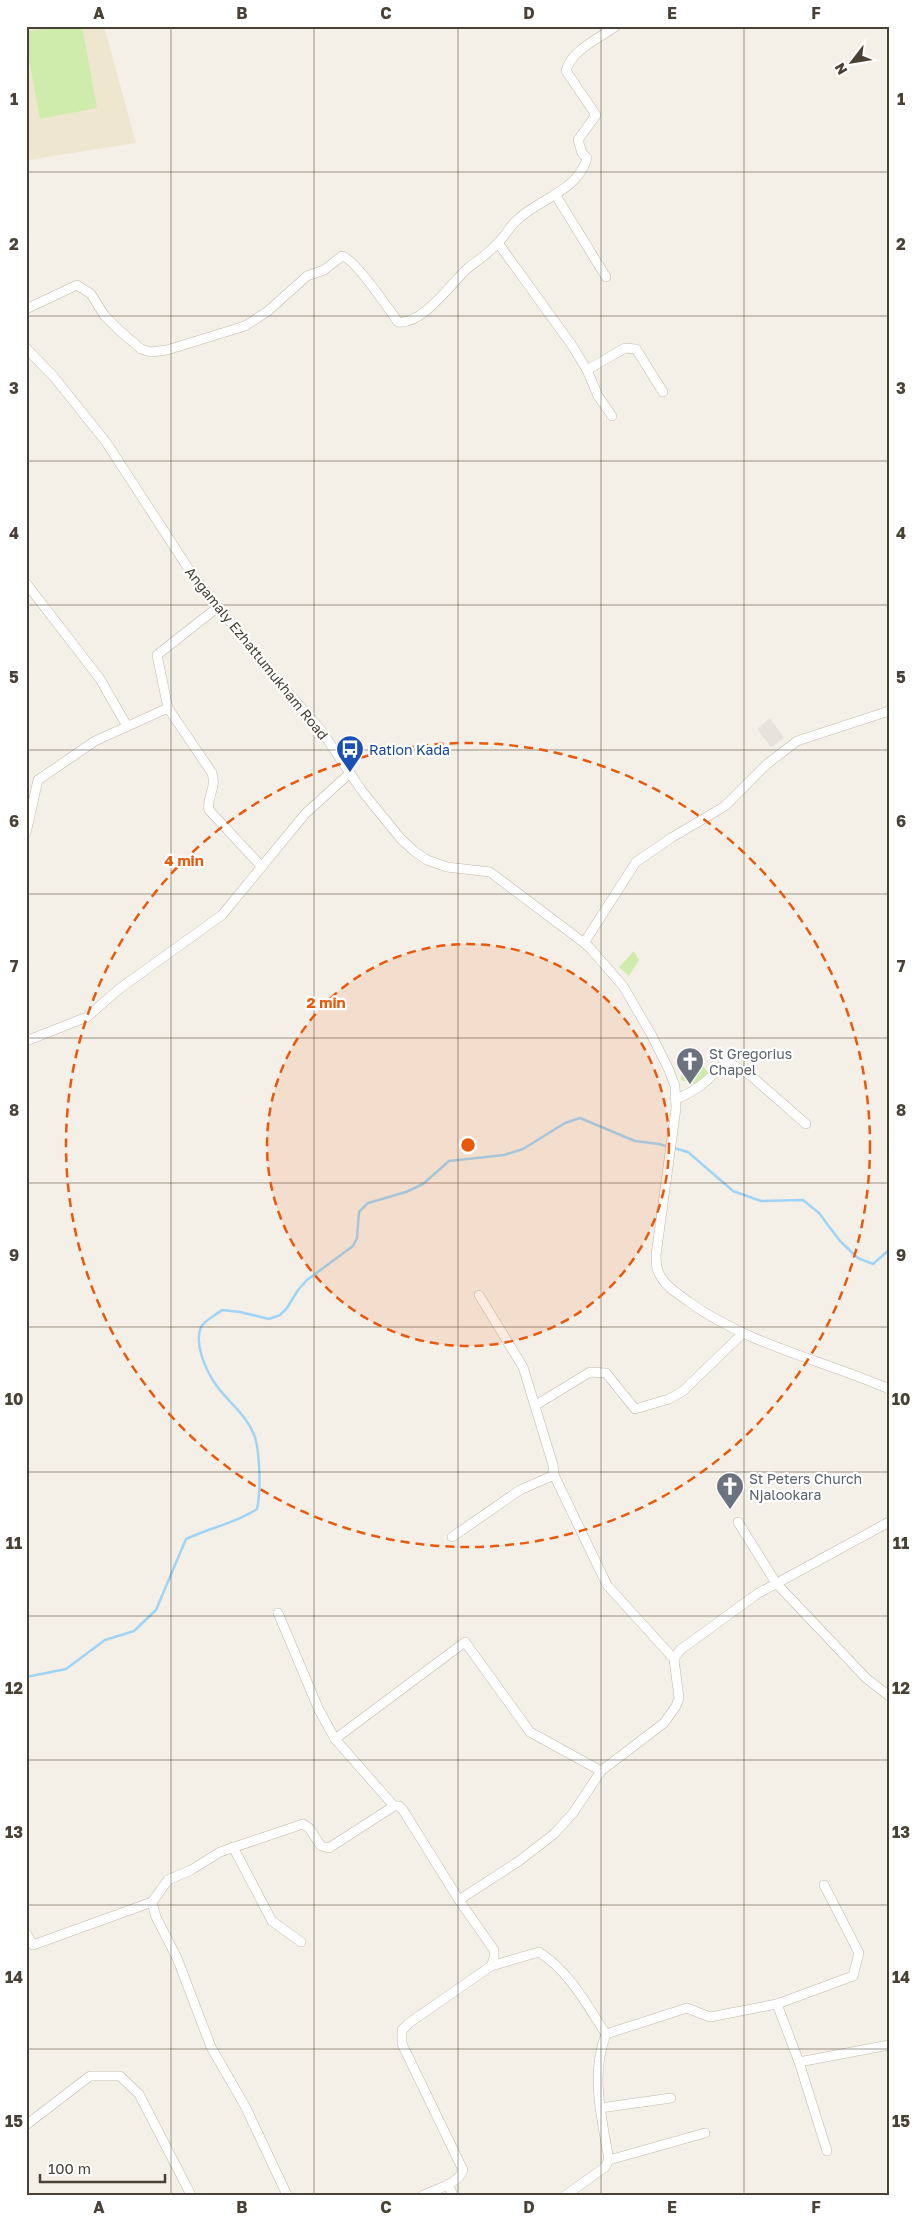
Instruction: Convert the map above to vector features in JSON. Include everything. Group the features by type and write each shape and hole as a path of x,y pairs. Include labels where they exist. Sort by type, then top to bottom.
{"street":[{"path":"26,309 77,285 91,294 104,315 141,349 151,352 167,350 245,326 268,311 307,276 324,270 342,256 347,257 360,271 398,322 404,323 435,304 456,279 498,244 517,219 573,182 584,169 588,158 582,152 578,140 596,115 566,71 567,65 578,52 616,26"},
{"path":"555,194 606,277"},
{"path":"498,244 571,344 587,370 598,396 612,416"},
{"name":"Angamaly Ezhattumukham Road","path":"26,348 54,377 106,442 172,544 218,607 264,665 301,705 362,791 414,851 427,860 447,867 490,872 584,943 623,986 669,1070 675,1086 676,1099 656,1254 657,1269 669,1287 697,1308 742,1334 889,1389"},
{"path":"587,370 625,348 636,349 663,392"},
{"path":"26,583 100,679 127,726"},
{"path":"218,607 157,655 168,708 212,773 214,784 208,803 209,810 262,867"},
{"path":"26,834 38,780 95,741 168,708"},
{"path":"584,943 636,862 671,838 725,806 768,764 797,741 889,711"},
{"path":"26,1041 88,1017 119,989 222,915 305,814 350,772"},
{"path":"676,1099 692,1093 713,1076 726,1061 750,1075 806,1124"},
{"path":"460,1900 519,1861 554,1834 573,1813 601,1771 656,1730 671,1714 678,1702 680,1692 674,1659 607,1585 554,1475 553,1465 536,1405 523,1368 479,1295"},
{"path":"536,1405 545,1398 575,1383 590,1372 606,1373 635,1409 669,1399 683,1391 742,1334"},
{"path":"452,1537 520,1490 554,1475"},
{"path":"738,1522 776,1584 866,1678 889,1696"},
{"path":"674,1659 680,1650 757,1594 889,1522"},
{"path":"278,1613 319,1710 334,1739 394,1806"},
{"path":"334,1739 465,1642 530,1732 601,1771"},
{"path":"26,1933 33,1945 152,1902 168,1880 233,1847 302,1824 309,1828 321,1846 329,1848 394,1806 399,1806 494,1950 494,1959 491,1966"},
{"path":"233,1847 272,1921 300,1942"},
{"path":"606,2034 687,2008 710,2017 777,2004 853,1976 860,1953 824,1885"},
{"path":"152,1902 156,1917 177,1958 211,2048 245,2106 287,2195"},
{"path":"423,2195 462,2176 462,2165 402,2044 401,2034 409,2023 491,1966 539,1952 548,1957 575,1987 606,2034"},
{"path":"777,2004 799,2062 827,2151"},
{"path":"566,2195 605,2168 609,2160 598,2089 600,2051 606,2034"},
{"path":"799,2062 889,2045"},
{"path":"26,2125 90,2076 120,2076 139,2094 191,2195"},
{"path":"600,2108 671,2098"},
{"path":"609,2160 705,2133"},
{"path":"448,2184 453,2195"}],"shaded area":[{"path":"26,26 104,26 136,143 28,160"},
{"path":"770,718 784,738 771,747 757,729"}],"green space":[{"path":"58,26 82,26 97,108 40,119 26,44 26,32"},
{"path":"634,951 639,960 629,976 619,967"},
{"path":"696,1056 709,1074 697,1085 681,1080 682,1069"}],"waterway":[{"path":"26,1677 66,1669 105,1640 134,1631 156,1610 186,1539 240,1518 257,1509 259,1473 255,1437 242,1414 219,1389 207,1370 200,1348 199,1333 201,1327 207,1320 222,1310 269,1319 280,1315 307,1280 353,1246 357,1238 359,1212 368,1203 406,1192 423,1184 449,1161 504,1155 523,1149 565,1123 580,1118 635,1141 659,1144 688,1152 733,1191 761,1201 803,1200 819,1213 840,1241 858,1258 873,1264 889,1250"}],"place":[{"name":"Ration Kada","path":"350,773"},
{"name":"St Gregorius Chapel","path":"690,1085"},
{"name":"St Peters Church Njalookara","path":"730,1510"}]}
